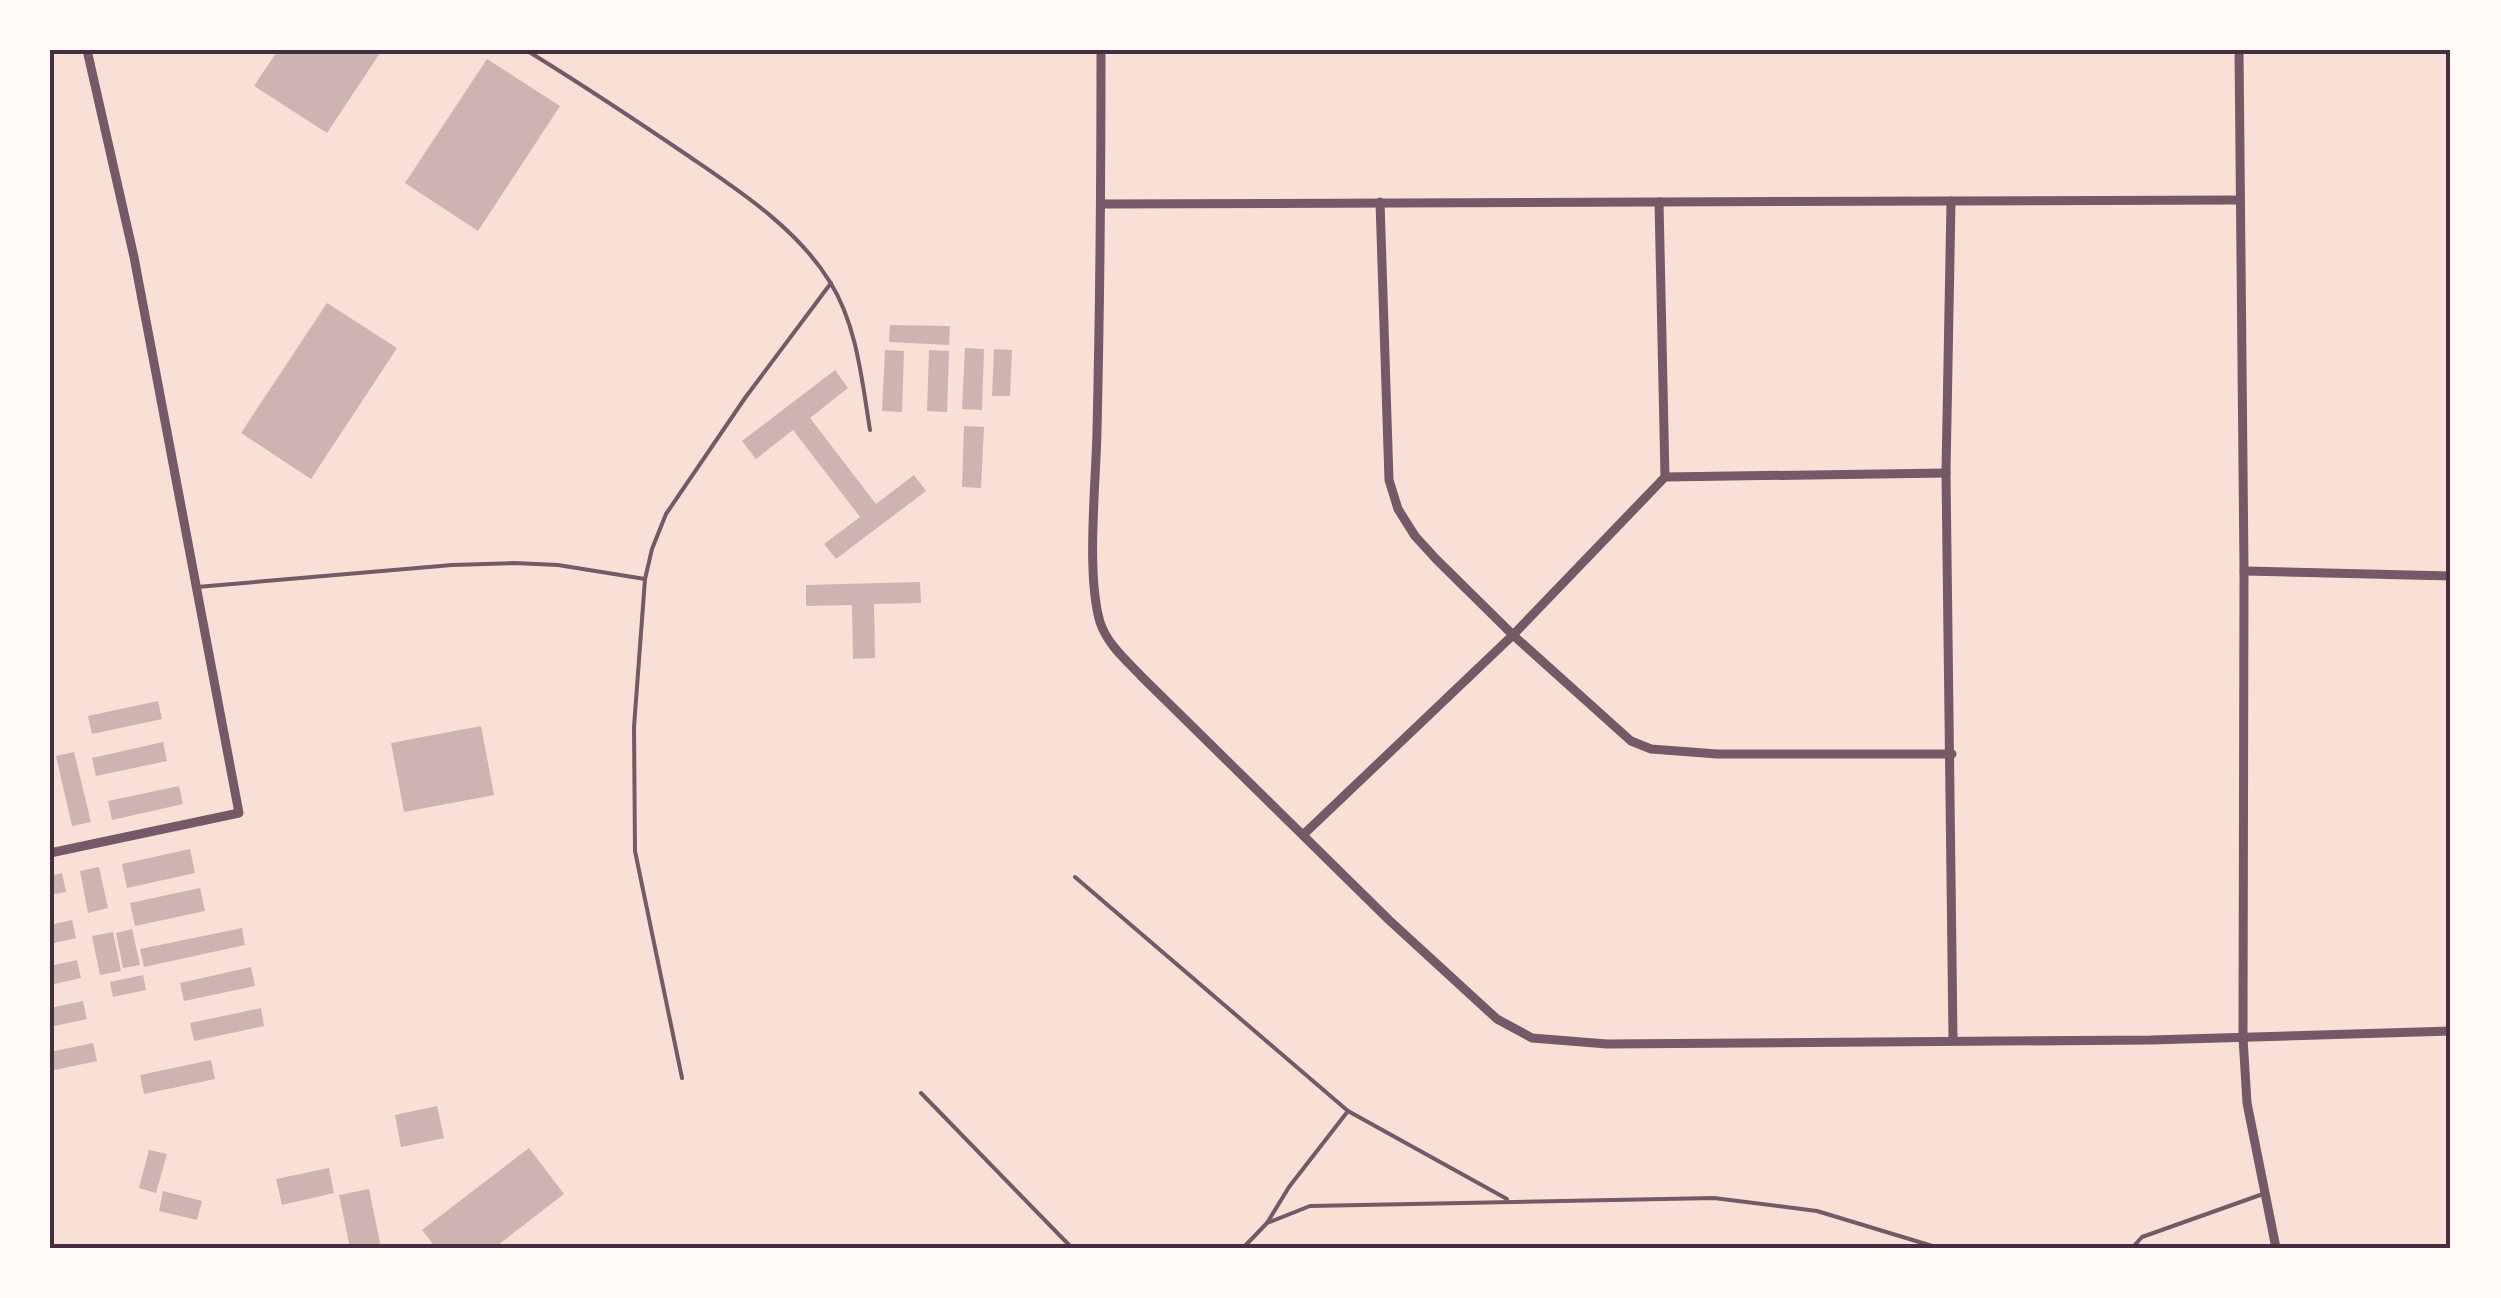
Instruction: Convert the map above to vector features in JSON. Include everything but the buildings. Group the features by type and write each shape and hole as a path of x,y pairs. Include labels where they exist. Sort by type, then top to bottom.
{"street":[{"path":"50,853 239,813 134,257 87,50"},
{"path":"1101,50 1102,204 1094,540 1100,624 1115,649 1141,676 1388,920 1497,1019 1532,1038 1607,1044 2243,1038 2451,1030"},
{"path":"2238,50 2244,571 2243,1038 2248,1103 2276,1248"},
{"path":"1951,200 1946,473 1953,1039"},
{"path":"1102,204 2240,200"},
{"path":"1380,202 1389,480 1398,508 1415,536 1513,635 1615,729 1651,750 1717,754 1952,754"},
{"path":"1304,834 1513,635 1665,477 1659,202"},
{"path":"1665,477 1946,473"},
{"path":"2244,571 2451,576"}],"lane":[{"path":"526,50 741,192 792,235 831,283 859,360 870,430"},
{"path":"682,1078 635,852 634,727 645,579 657,532 666,514 744,398 831,283"},
{"path":"198,587 514,563 558,565 645,579"},
{"path":"1074,877 1348,1110 1511,1201"},
{"path":"922,1094 1072,1248"},
{"path":"1242,1248 1267,1223 1289,1187 1348,1110"},
{"path":"2132,1248 2142,1237 2264,1194"},
{"path":"1267,1223 1310,1206 1714,1198 1817,1211 1939,1248"}]}
